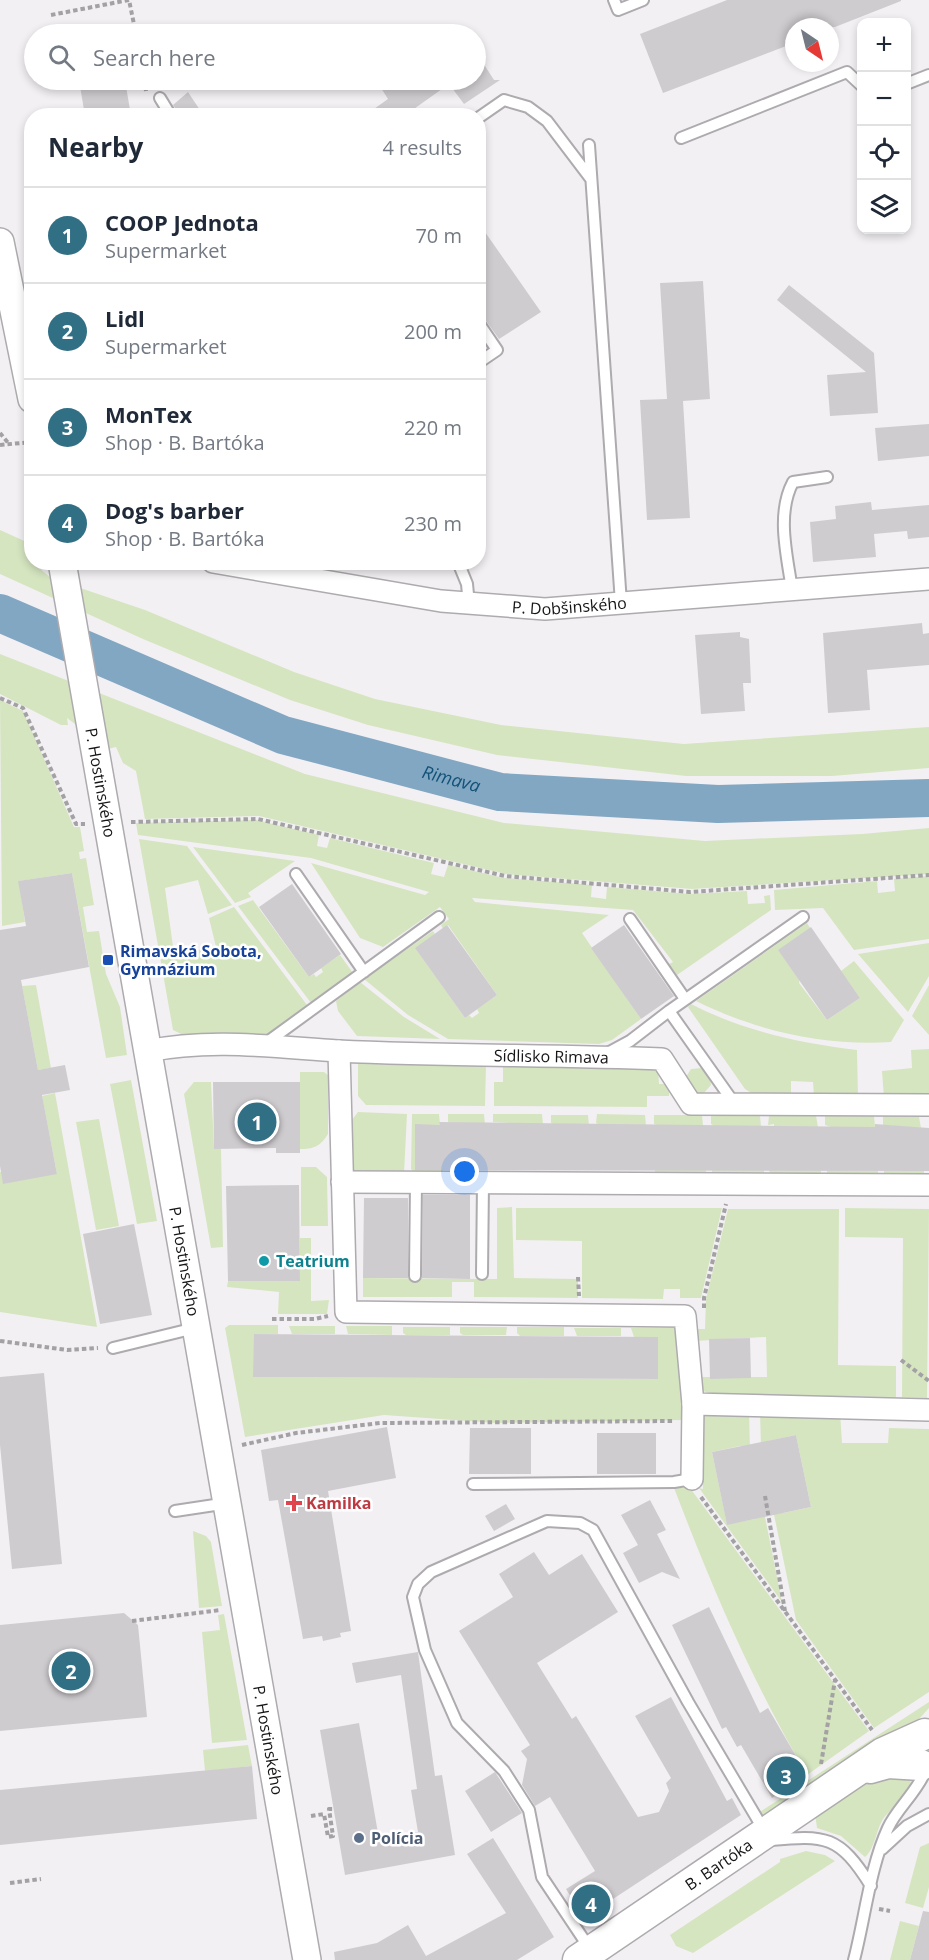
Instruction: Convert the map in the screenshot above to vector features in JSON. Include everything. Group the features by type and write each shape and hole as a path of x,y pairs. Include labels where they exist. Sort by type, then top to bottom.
{"main road":[{"name":"B. Bartóka","path":"585,1955 883,1753 927,1731"},
{"path":"925,1774 921,1749 927,1731"},
{"name":"B. Bartóka","path":"861,1770 888,1763 925,1774"}],"street":[{"path":"0,242 24,360"},
{"name":"P. Hostinského","path":"63,570 307,1960"},
{"name":"P. Dobšinského","path":"261,570 469,605 545,609 929,579"},
{"name":"Sídlisko Rimava","path":"148,1051 172,1046 264,1045 339,1051 662,1059 691,1104 929,1105"},
{"path":"339,1051 346,1312 685,1317 693,1412 692,1479"},
{"path":"342,1182 929,1185"},
{"path":"693,1412 929,1410"}],"lane":[{"path":"614,0 618,10 644,0"},
{"path":"681,138 847,72 857,82"},
{"path":"911,82 929,75"},
{"path":"160,98 166,108"},
{"path":"486,112 504,100 528,107 547,121 591,179"},
{"path":"589,145 621,603"},
{"path":"486,334 497,350 486,358"},
{"path":"792,590 783,525 785,498 793,482 827,477"},
{"path":"462,570 467,584 469,605"},
{"path":"296,874 364,972"},
{"path":"264,1045 439,917"},
{"path":"601,1056 630,1041 685,999 803,917"},
{"path":"630,920 685,999"},
{"path":"669,1011 734,1103"},
{"path":"415,1276 416,1182"},
{"path":"482,1274 483,1183"},
{"path":"113,1348 196,1327"},
{"path":"473,1484 674,1482 692,1479"},
{"path":"176,1511 228,1503"},
{"path":"585,1955 542,1877 529,1810 504,1770 457,1723 424,1650 413,1597 418,1584 430,1572 548,1521 580,1523 593,1530 688,1702 758,1837 811,1836 832,1841 848,1853 871,1886"},
{"path":"854,1960 879,1851 889,1826 915,1793 925,1774"},
{"path":"879,1851 907,1826 929,1814"}],"path":[{"path":"51,15 129,0 134,24"},
{"path":"0,433 9,444"},
{"path":"0,445 24,443"},
{"path":"0,698 23,708 76,824 88,823"},
{"path":"131,822 258,819 505,876 690,892 929,875"},
{"path":"685,1317 704,1313 704,1298 726,1209 727,1184"},
{"path":"272,1319 315,1319 346,1312"},
{"path":"0,1341 68,1350 113,1348"},
{"path":"901,1360 929,1381"},
{"path":"243,1445 296,1433 380,1423 693,1412"},
{"path":"692,1479 695,1489 874,1733"},
{"path":"765,1496 786,1612"},
{"path":"132,1621 228,1609"},
{"path":"820,1769 835,1679"},
{"path":"311,1816 324,1814 328,1837 333,1836 329,1809 333,1809"},
{"path":"10,1883 41,1878"},
{"path":"878,1908 890,1911"}],"green space":[{"path":"0,530 24,541 24,570 41,570 51,578 145,610 294,672 375,699 501,725 684,744 929,727 929,768 832,776 686,776 497,755 368,725 290,700 143,639 0,574"},
{"path":"0,654 305,774 504,823 705,841 862,834 929,828 929,874 692,889 506,874 259,816 145,819 136,771 123,763 116,747 108,749 67,718 68,725 61,725 0,694"},
{"path":"0,700 23,711 74,827 80,827 84,851 79,852 80,859 86,858 94,905 83,907 87,932 99,931 106,974 120,1007 127,1055 106,1058 72,873 19,881 25,922 2,926"},
{"path":"256,820 319,835 317,846 327,848 330,838 434,863 431,874 444,877 448,865 504,878 592,885 591,897 606,899 607,887 689,894 747,891 748,904 765,903 764,896 770,895 771,910 677,975 669,964 673,962 633,910 472,898 475,902 609,915 582,933 641,1019 612,1040 599,1044 448,1039 408,1015 364,979 433,931 435,934 416,949 465,1018 469,1015 472,1018 479,1013 477,1009 497,995 448,925 443,929 441,925 449,919 440,907 383,947 360,938 311,863 425,895 429,892 311,858 138,835 136,823"},
{"path":"139,839 187,846 232,905 208,914 198,880 165,888 174,954 216,947 209,918 234,907 307,1005 265,1036 185,1036 173,1030"},
{"path":"193,847 295,861 248,893 251,897 235,903"},
{"path":"929,876 929,939 854,950 823,908 775,910 774,890 877,881 878,893 895,891 894,879"},
{"path":"253,900 309,977 314,974 316,977 323,972 321,968 340,955 353,973 311,1003 238,906"},
{"path":"807,923 810,928 799,983 827,1020 860,998 841,971 854,961 904,1020 891,1042 840,1042 791,1034 743,1021 696,1001"},
{"path":"929,943 929,976 908,1012 858,954"},
{"path":"360,982 404,1017 440,1039 357,1036 338,1011 336,1001"},
{"path":"36,985 51,1068 38,1070 22,986"},
{"path":"929,985 929,1035 912,1016"},
{"path":"691,1004 752,1029 814,1044 857,1050 858,1098 814,1097 813,1082 791,1081 791,1097 753,1094 745,1089 688,1007"},
{"path":"929,1049 929,1099 884,1098 882,1071 912,1068 911,1050"},
{"path":"358,1064 486,1065 485,1106 366,1105 358,1096"},
{"path":"503,1066 658,1068 659,1084 669,1084 669,1096 647,1096 647,1107 494,1106 494,1082 503,1082"},
{"path":"702,1068 710,1077 711,1085 704,1093 692,1094 684,1080 691,1069"},
{"path":"300,1072 324,1072 328,1075 328,1134 319,1144 305,1149 300,1149"},
{"path":"131,1080 157,1221 137,1224 110,1084"},
{"path":"194,1082 211,1082 214,1148 221,1149 223,1247 211,1248 184,1094"},
{"path":"55,1093 97,1327 0,1312 0,1172 57,1174 42,1096"},
{"path":"358,1112 407,1114 404,1174 354,1172 350,1169 351,1121"},
{"path":"412,1114 439,1114 440,1125 416,1125 415,1167 443,1168 443,1173 415,1174 411,1169"},
{"path":"448,1114 484,1114 485,1125 448,1122"},
{"path":"493,1114 542,1114 543,1125 493,1122"},
{"path":"597,1114 645,1115 646,1126 602,1126 596,1123"},
{"path":"551,1115 588,1115 589,1126 556,1125 551,1123"},
{"path":"654,1115 702,1115 703,1126 659,1126 654,1124"},
{"path":"711,1115 760,1116 761,1127 716,1127 711,1124"},
{"path":"769,1116 816,1116 818,1127 774,1127 774,1124 768,1125"},
{"path":"825,1116 874,1116 875,1127 831,1127 825,1125"},
{"path":"883,1116 919,1117 921,1128 883,1125"},
{"path":"99,1119 119,1226 96,1230 76,1122"},
{"path":"301,1167 316,1167 327,1177 328,1226 301,1226"},
{"path":"655,1169 706,1169 706,1175 655,1174"},
{"path":"712,1169 764,1170 764,1175 712,1175"},
{"path":"769,1170 821,1170 821,1176 770,1175"},
{"path":"827,1170 878,1171 878,1176 827,1176"},
{"path":"884,1171 924,1171 924,1176 884,1176"},
{"path":"512,1207 514,1278 578,1279 578,1298 474,1297 474,1282 452,1282 452,1297 363,1297 363,1278 497,1279 497,1208"},
{"path":"516,1208 722,1208 701,1298 680,1298 680,1289 664,1289 663,1299 582,1298 582,1241 516,1240"},
{"path":"845,1208 929,1209 927,1398 902,1397 903,1238 845,1237"},
{"path":"728,1209 839,1209 838,1365 896,1366 896,1397 713,1395 701,1390 698,1377 767,1377 766,1337 695,1341 695,1329 705,1329 706,1299"},
{"path":"300,1238 311,1238 311,1301 329,1300 327,1314 278,1314 279,1292 227,1287 228,1281 300,1281"},
{"path":"229,1325 278,1325 278,1334 254,1334 254,1377 657,1379 658,1337 634,1337 631,1328 674,1328 679,1332 685,1420 496,1423 384,1415 245,1437 225,1328"},
{"path":"289,1326 335,1326 335,1334 292,1334"},
{"path":"346,1326 392,1326 392,1335 348,1334"},
{"path":"403,1327 450,1327 450,1335 406,1335 403,1333"},
{"path":"460,1327 507,1327 506,1335 463,1335 460,1333"},
{"path":"517,1327 564,1327 564,1336 520,1336 517,1333"},
{"path":"574,1328 621,1328 621,1336 577,1336"},
{"path":"749,1410 750,1451 740,1446 712,1452 727,1524 755,1519 764,1512 782,1602 699,1488 703,1489 701,1412"},
{"path":"760,1411 840,1412 842,1443 888,1443 889,1428 929,1429 929,1692 874,1728 796,1620 773,1510 783,1513 811,1507 796,1435 768,1441 761,1448"},
{"path":"674,1488 690,1488 869,1731 807,1775 768,1705 734,1634"},
{"path":"193,1531 206,1536 211,1542 222,1606 199,1608"},
{"path":"224,1614 247,1740 212,1743 202,1632 220,1630 218,1615"},
{"path":"929,1702 929,1708 911,1728 857,1755 754,1821 752,1817"},
{"path":"248,1745 252,1766 205,1771 203,1750"},
{"path":"877,1776 910,1777 911,1783 906,1795 883,1819 871,1849 865,1857 841,1836 817,1828 815,1814"},
{"path":"929,1843 929,1887 923,1908 905,1903 920,1847"},
{"path":"806,1851 825,1855 835,1861 693,1953 676,1946 670,1935 780,1862 780,1859"},
{"path":"900,1921 919,1926 910,1960 890,1960"}],"building":[{"path":"727,0 901,0 839,25 839,18 785,18 785,46 663,93 640,34"},
{"path":"486,68 494,80 500,80 486,89"},
{"path":"81,90 127,90 130,108 84,108"},
{"path":"382,90 441,90 415,108 375,108 388,99"},
{"path":"454,90 485,90 464,104"},
{"path":"188,92 199,108 175,108 173,105"},
{"path":"486,233 541,312 499,339 486,321"},
{"path":"703,281 710,399 683,401 690,518 647,520 640,400 667,399 660,283"},
{"path":"789,285 874,353 878,413 830,416 827,375 866,372 777,300"},
{"path":"929,424 929,456 878,461 875,428"},
{"path":"871,502 872,510 929,505 929,537 908,539 907,531 874,534 876,557 813,562 810,522 836,519 835,506"},
{"path":"922,623 923,634 929,633 929,665 867,670 870,710 828,713 823,633"},
{"path":"740,632 740,637 749,639 751,683 743,683 745,711 701,714 695,635"},
{"path":"72,873 89,967 21,980 38,1070 65,1065 70,1090 42,1095 57,1174 3,1184 0,1166 0,930 26,926 18,881"},
{"path":"292,884 341,954 309,977 259,907"},
{"path":"447,925 497,995 465,1018 415,948"},
{"path":"624,925 674,996 641,1019 591,948"},
{"path":"811,927 860,998 827,1020 778,950"},
{"path":"213,1082 300,1082 300,1153 276,1153 276,1148 214,1149"},
{"path":"439,1122 875,1127 875,1124 929,1128 929,1171 415,1170 415,1124 440,1125"},
{"path":"299,1185 300,1281 228,1281 226,1186"},
{"path":"423,1195 470,1195 470,1279 422,1278"},
{"path":"364,1198 408,1198 408,1278 363,1278"},
{"path":"134,1224 152,1315 100,1324 83,1234"},
{"path":"254,1334 658,1337 658,1379 253,1377"},
{"path":"750,1338 751,1378 710,1379 709,1339"},
{"path":"44,1373 62,1564 12,1569 0,1445 0,1377"},
{"path":"387,1427 396,1478 328,1491 351,1631 340,1633 341,1637 323,1641 322,1636 303,1639 278,1500 269,1501 261,1450"},
{"path":"470,1428 531,1428 531,1474 469,1474"},
{"path":"597,1433 656,1433 656,1474 597,1474"},
{"path":"796,1435 811,1507 727,1525 712,1452"},
{"path":"650,1500 666,1530 657,1534 680,1579 662,1572 639,1583 623,1553 638,1545 621,1515"},
{"path":"506,1504 515,1519 494,1531 485,1516"},
{"path":"534,1552 549,1575 582,1554 618,1612 537,1663 572,1719 576,1716 638,1817 659,1812 669,1791 666,1783 671,1778 635,1716 671,1697 727,1801 732,1798 741,1815 584,1918 566,1889 595,1871 550,1797 535,1806 522,1785 527,1759 521,1751 530,1745 459,1631 513,1597 499,1574"},
{"path":"709,1607 760,1713 768,1708 807,1775 772,1798 741,1745 737,1747 726,1727 722,1729 672,1625"},
{"path":"124,1613 138,1625 147,1717 0,1731 0,1625"},
{"path":"418,1652 435,1776 442,1775 455,1855 345,1875 320,1730 359,1723 379,1839 418,1832 411,1790 417,1789 401,1675 356,1683 352,1663"},
{"path":"252,1766 257,1819 0,1845 0,1790"},
{"path":"495,1772 522,1813 491,1832 465,1791"},
{"path":"493,1838 554,1937 517,1960 335,1960 334,1952 377,1943 408,1925 426,1956 506,1913 467,1854"},
{"path":"923,1911 929,1912 929,1960 910,1960"}],"waterway":[{"name":"Rimava","path":"0,613 283,735 500,792 718,804 929,798"}],"place":[{"name":"Rimavská Sobota, Gymnázium","path":"108,960"},
{"name":"COOP Jednota","path":"257,1122"},
{"name":"Teatrium","path":"264,1261"},
{"name":"Kamilka","path":"294,1503"},
{"name":"Lidl","path":"71,1671"},
{"name":"MonTex","path":"786,1776"},
{"name":"Polícia","path":"359,1838"},
{"name":"Dog's barber","path":"591,1904"}]}
